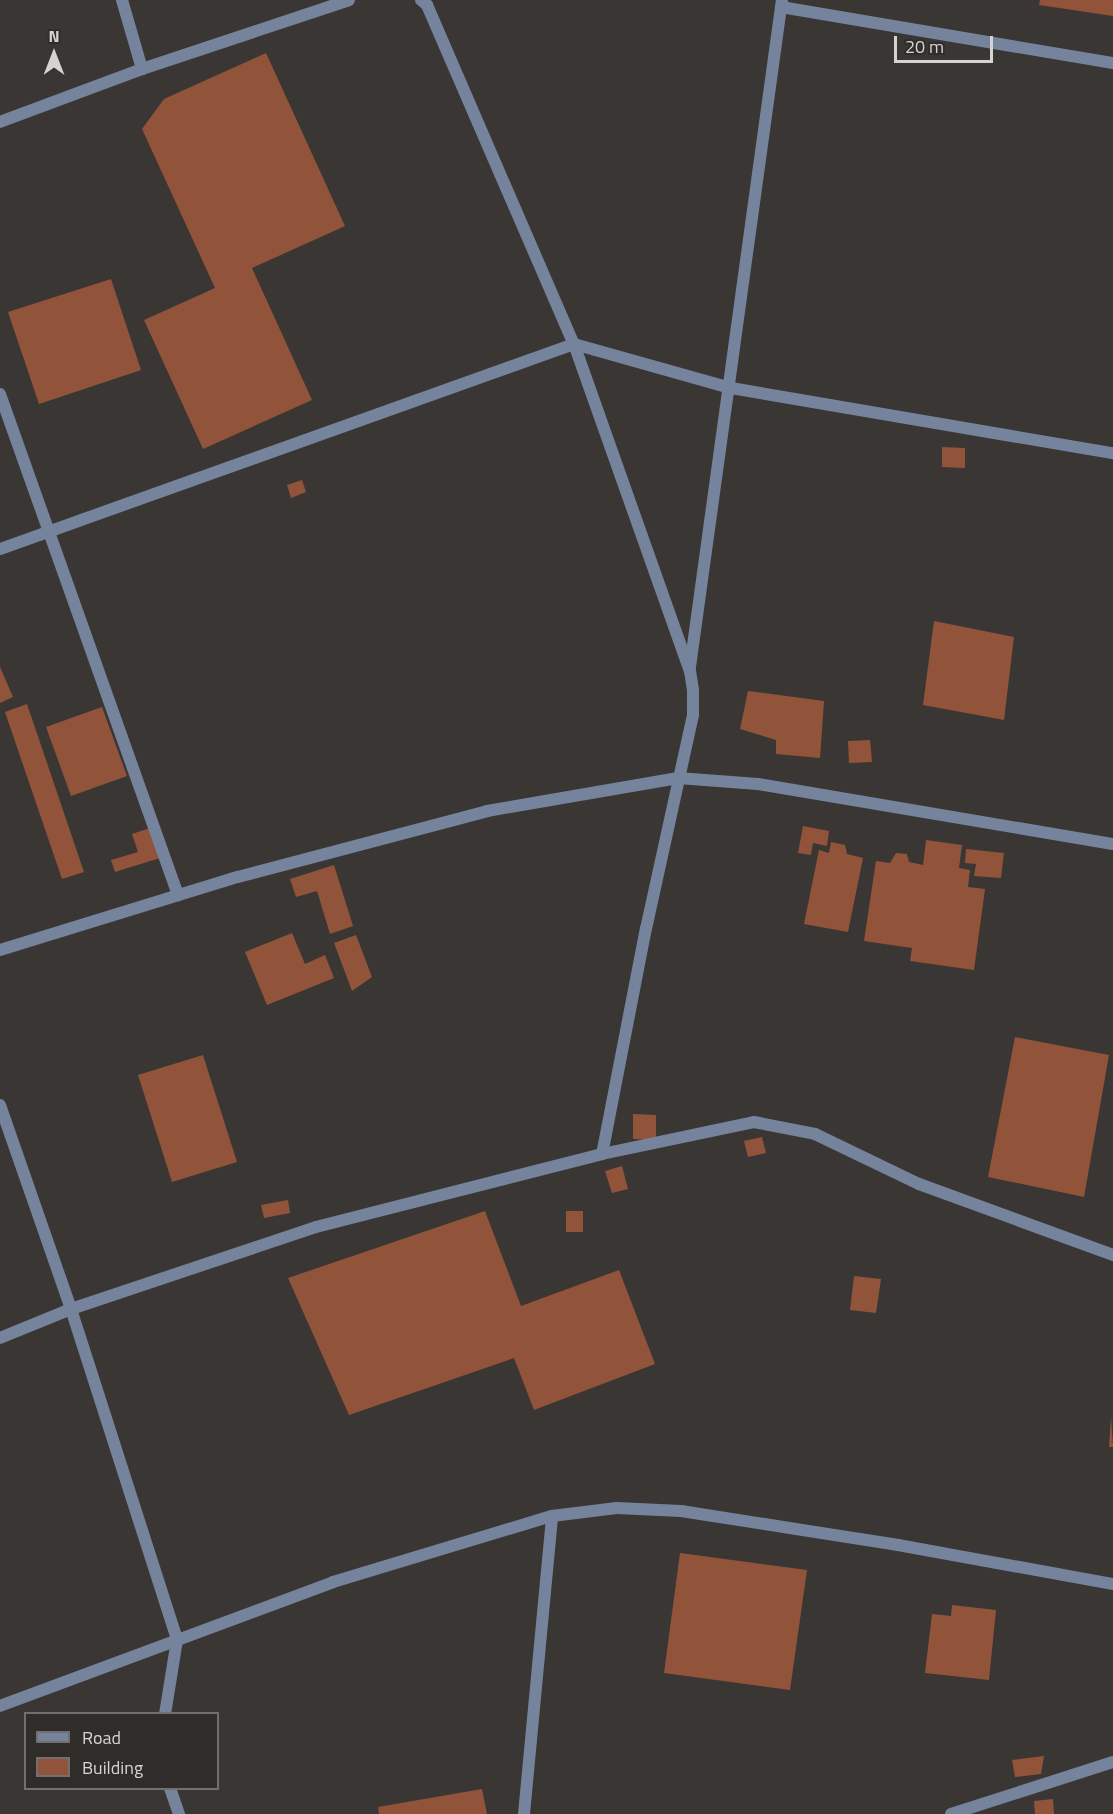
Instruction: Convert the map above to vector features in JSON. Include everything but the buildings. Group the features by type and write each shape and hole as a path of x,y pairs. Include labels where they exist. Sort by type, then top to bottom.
{"street":[{"path":"122,0 142,69"},
{"path":"0,122 142,69 349,0"},
{"path":"421,0 574,344 690,671"},
{"path":"602,1154 678,778 693,715 690,671 731,388 782,4 1113,63"},
{"path":"0,549 48,534 574,344 731,388 1113,453"},
{"path":"0,394 178,895"},
{"path":"0,950 178,895 487,810 678,778 758,784 1113,844"},
{"path":"0,1105 71,1309 177,1640 165,1712"},
{"path":"0,1338 71,1309 316,1227 602,1154 754,1122 815,1134 919,1184 1113,1255"},
{"path":"0,1706 333,1582 552,1516 617,1508 681,1511 898,1545 1113,1584"},
{"path":"524,1814 552,1516"},
{"path":"951,1814 1113,1762"},
{"path":"171,1790 179,1814"}]}
